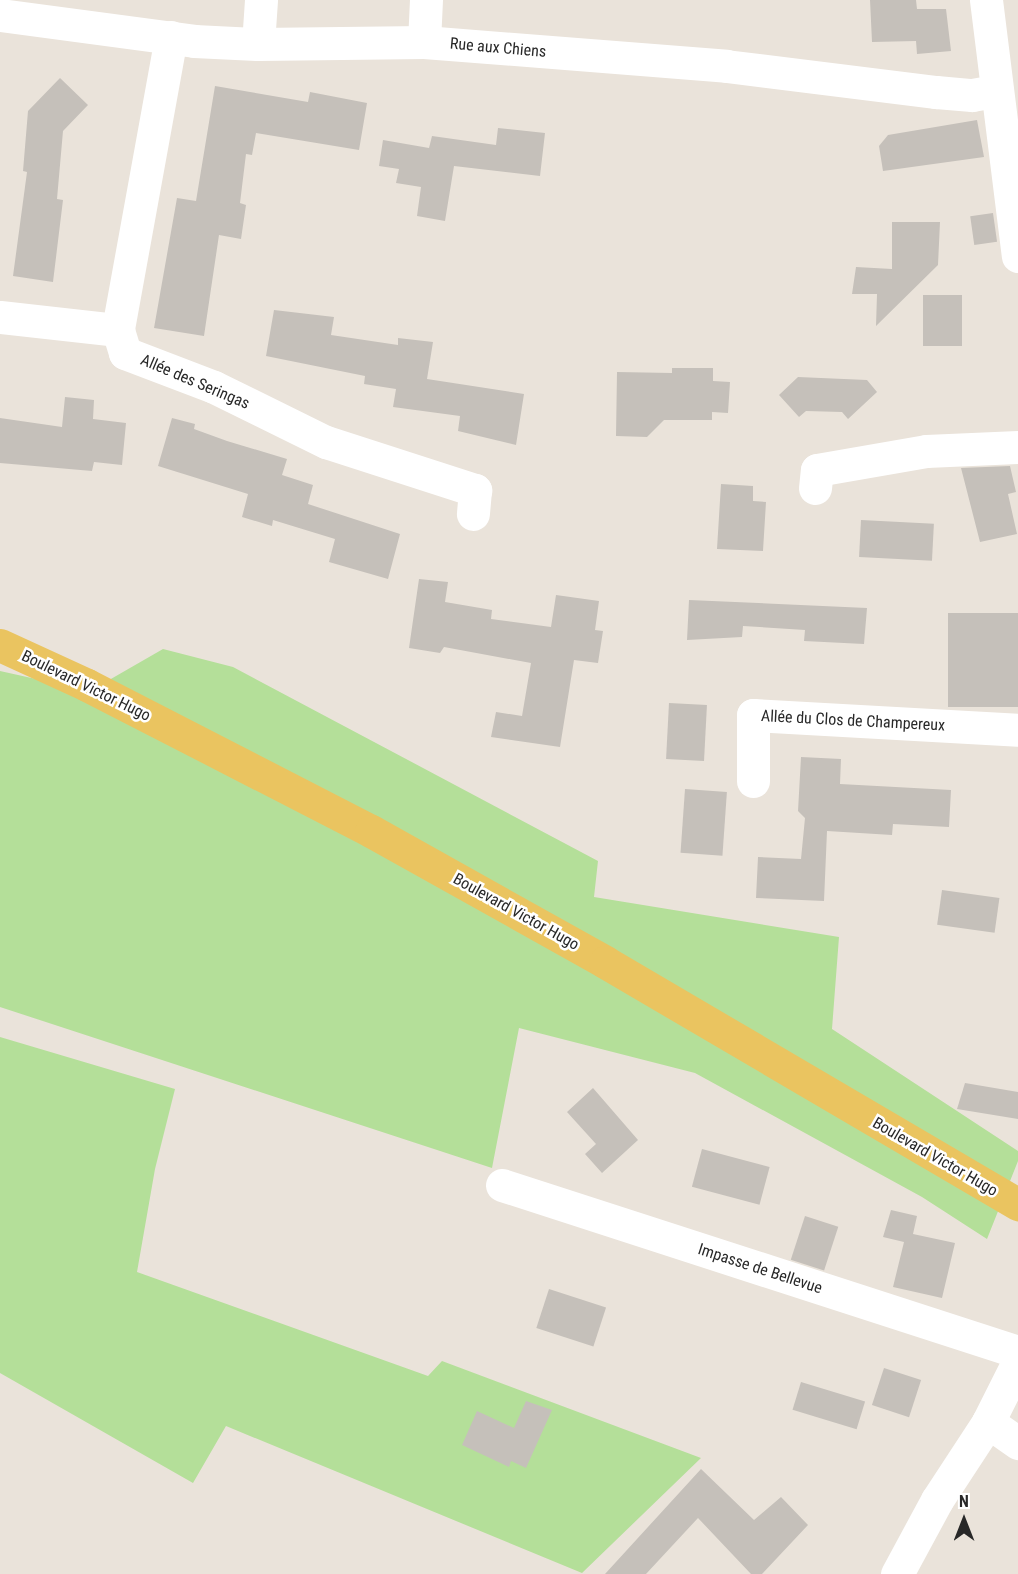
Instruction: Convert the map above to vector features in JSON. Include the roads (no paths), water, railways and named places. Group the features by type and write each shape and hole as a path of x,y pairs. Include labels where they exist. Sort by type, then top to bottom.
{"main road":[{"name":"Boulevard Victor Hugo","path":"0,645 87,685 371,831 605,962 1018,1204"}],"street":[{"path":"258,44 261,0"},
{"path":"424,42 426,0"},
{"path":"986,0 995,91 1017,242"},
{"name":"Rue aux Chiens","path":"0,15 171,37 258,44 424,42 726,66 936,92 972,95 995,91"},
{"path":"0,317 118,330 171,37"},
{"name":"Allée des Seringas","path":"118,330 125,353 214,387 326,442 475,490 473,514"},
{"path":"815,488 817,470 926,451 1018,447"},
{"name":"Allée du Clos de Champereux","path":"753,781 753,715 1018,730"},
{"name":"Impasse de Bellevue","path":"502,1185 1018,1352"},
{"path":"897,1574 937,1500 988,1422 1018,1362"},
{"path":"988,1422 1018,1443"}]}
